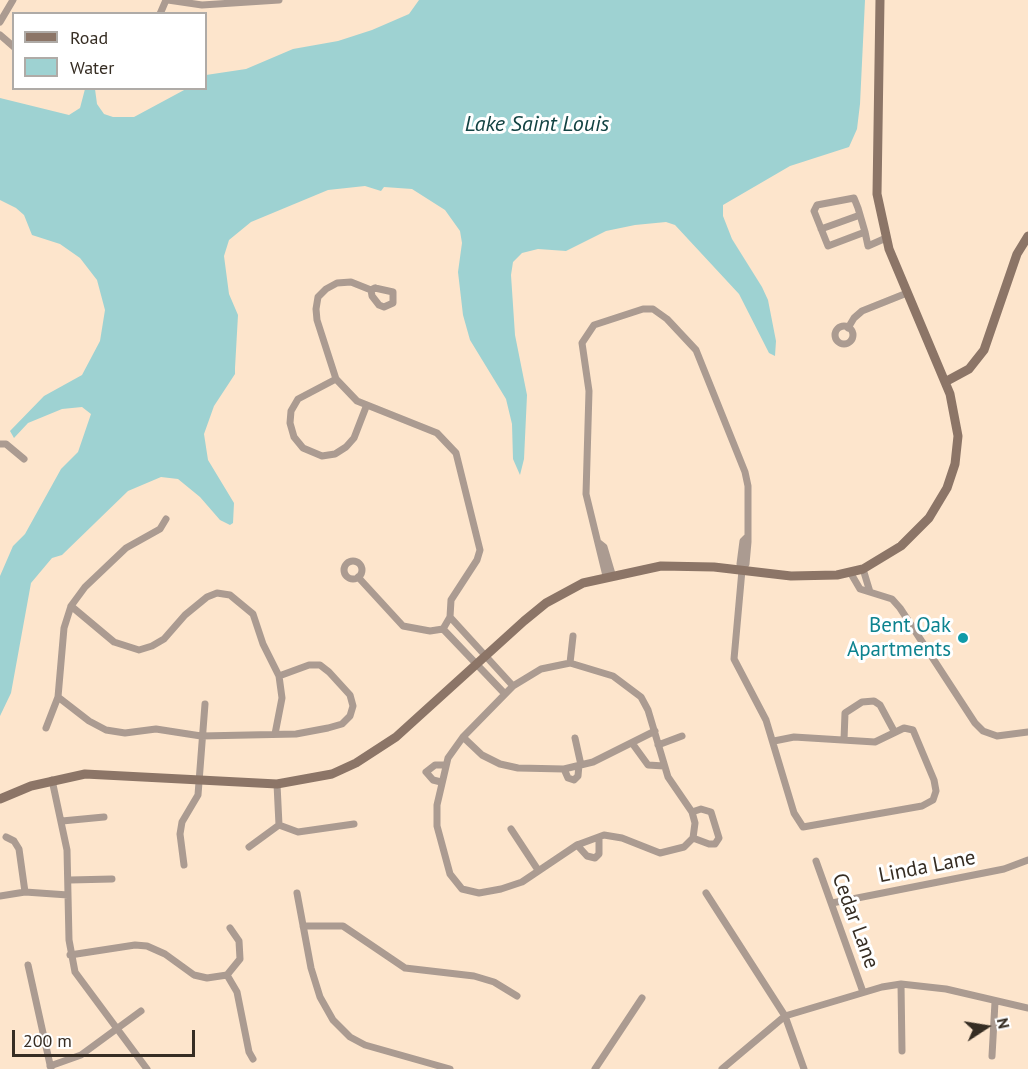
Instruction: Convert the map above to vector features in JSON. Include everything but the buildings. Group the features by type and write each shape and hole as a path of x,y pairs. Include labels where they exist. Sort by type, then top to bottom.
{"main road":[{"path":"0,799 52,780 85,774 116,773 277,784 332,774 356,763 396,738 546,603 583,583 609,575 661,566 742,570 804,577 850,572 863,569 901,546 929,518 947,489 955,464 958,436 945,381 886,238 876,194 880,0"},
{"path":"945,381 969,369 984,350 1001,295 1017,254 1028,236"}],"street":[{"path":"0,22 13,0"},
{"path":"167,0 202,5 266,3 279,0"},
{"path":"0,35 12,45"},
{"path":"865,232 828,246 814,211 817,206 854,198 865,232 868,246 886,238"},
{"path":"821,229 860,215"},
{"path":"371,290 351,282 337,283 326,289 318,297 317,320 336,379 345,392 366,407 437,433 447,441 460,464 480,550 477,560 451,600 450,617 443,629"},
{"path":"848,328 862,311 907,293"},
{"path":"609,575 604,548 599,543 586,494 589,391 582,343 594,325 643,309 653,309 667,319 696,350 745,472 748,486 746,564 742,570 734,659 756,698 774,741 794,813 802,827 815,826 922,806 933,800 936,790 934,780 913,730 904,728 894,731 875,742 794,737 774,741"},
{"path":"336,379 298,399 291,411 290,423 294,437 303,448 322,456 335,454 354,438 366,407"},
{"path":"0,444 6,444 24,459"},
{"path":"46,728 58,697 64,628 71,606 85,587 126,549 160,529 166,519"},
{"path":"863,569 870,592"},
{"path":"850,572 860,589 892,599 900,608 982,731 997,736 1028,732"},
{"path":"358,578 403,626 423,631 443,629"},
{"path":"71,606 114,642 139,650 164,639 184,615 207,597 217,593 230,595 253,614 262,644 279,676 282,698 275,734"},
{"path":"450,617 513,686"},
{"path":"443,629 505,694"},
{"path":"570,663 573,636"},
{"path":"570,663 613,676 629,686 640,697 655,731 668,777 692,812 695,823 693,838 684,847 660,853 622,838 599,837 577,845 522,882 501,890 480,893 462,889 450,874 437,826 436,805 441,782 446,765 464,737 513,686 542,669 570,663"},
{"path":"58,697 89,721 106,730 125,733 156,729 201,736 296,734 342,724 350,716 353,706 350,695 330,672 320,666 309,665 279,676"},
{"path":"844,740 845,713 862,702 874,701 880,705 894,731"},
{"path":"184,865 181,828 198,795 205,705"},
{"path":"464,737 482,755 500,764 518,768 564,769 580,765 655,731"},
{"path":"658,745 682,736"},
{"path":"564,769 568,778 574,780 578,776 580,765 574,738"},
{"path":"632,742 648,765 664,766"},
{"path":"441,782 433,780 426,772 435,765 446,765"},
{"path":"52,780 62,820 70,880 70,956 84,987 147,1069"},
{"path":"277,784 279,825"},
{"path":"692,812 707,809 719,838 715,844 693,838"},
{"path":"62,820 104,817"},
{"path":"279,825 298,832 354,824"},
{"path":"249,847 279,825"},
{"path":"511,830 538,870"},
{"path":"6,837 14,841 20,849 25,892"},
{"path":"577,845 587,856 595,858 599,854 599,837"},
{"name":"Linda Lane","path":"832,903 1004,869 1028,860"},
{"name":"Cedar Lane","path":"816,861 863,992"},
{"path":"70,880 112,879"},
{"path":"0,896 25,892 69,895"},
{"path":"297,893 317,987 333,1020 350,1037 365,1045 445,1068"},
{"path":"706,893 785,1016 804,1069"},
{"path":"303,926 343,926 405,968 474,976 494,982 517,996"},
{"path":"70,956 135,945 147,946 165,954 194,975 207,978 227,975 237,964 240,954 239,941 230,928"},
{"path":"28,965 50,1067 71,1060 141,1011"},
{"path":"227,975 237,992 249,1052 253,1059"},
{"path":"722,1069 785,1016 863,992 902,984 946,989 1028,1008"},
{"path":"902,984 902,1051"},
{"path":"595,1069 642,998"},
{"path":"992,1056 995,1002"}],"water":[{"name":"Lake Saint Louis","path":"419,0 865,0 860,104 857,129 849,147 790,166 723,205 723,216 732,239 768,300 776,341 775,356 769,353 739,294 675,225 666,222 635,225 606,231 566,251 538,249 522,253 513,262 511,275 515,335 527,395 524,459 520,475 513,459 512,424 506,399 470,340 463,315 458,272 462,243 460,231 445,210 412,189 384,187 381,191 365,186 328,190 251,222 229,240 224,256 229,294 238,315 235,374 214,406 204,434 208,460 234,503 233,523 230,525 220,520 200,497 178,479 161,477 128,491 62,555 52,558 31,583 11,693 0,716 0,576 13,546 25,534 61,469 78,452 91,414 82,407 62,409 28,423 14,438 10,431 44,396 82,375 100,341 105,310 97,280 80,258 60,244 32,235 24,215 0,200 0,98 69,115 80,108 85,90 95,90 97,104 104,114 113,117 134,117 184,90 207,90 207,75 246,69 293,49 338,41 372,30 409,14"}],"place":[{"name":"Bent Oak Apartments","path":"963,638"}]}
